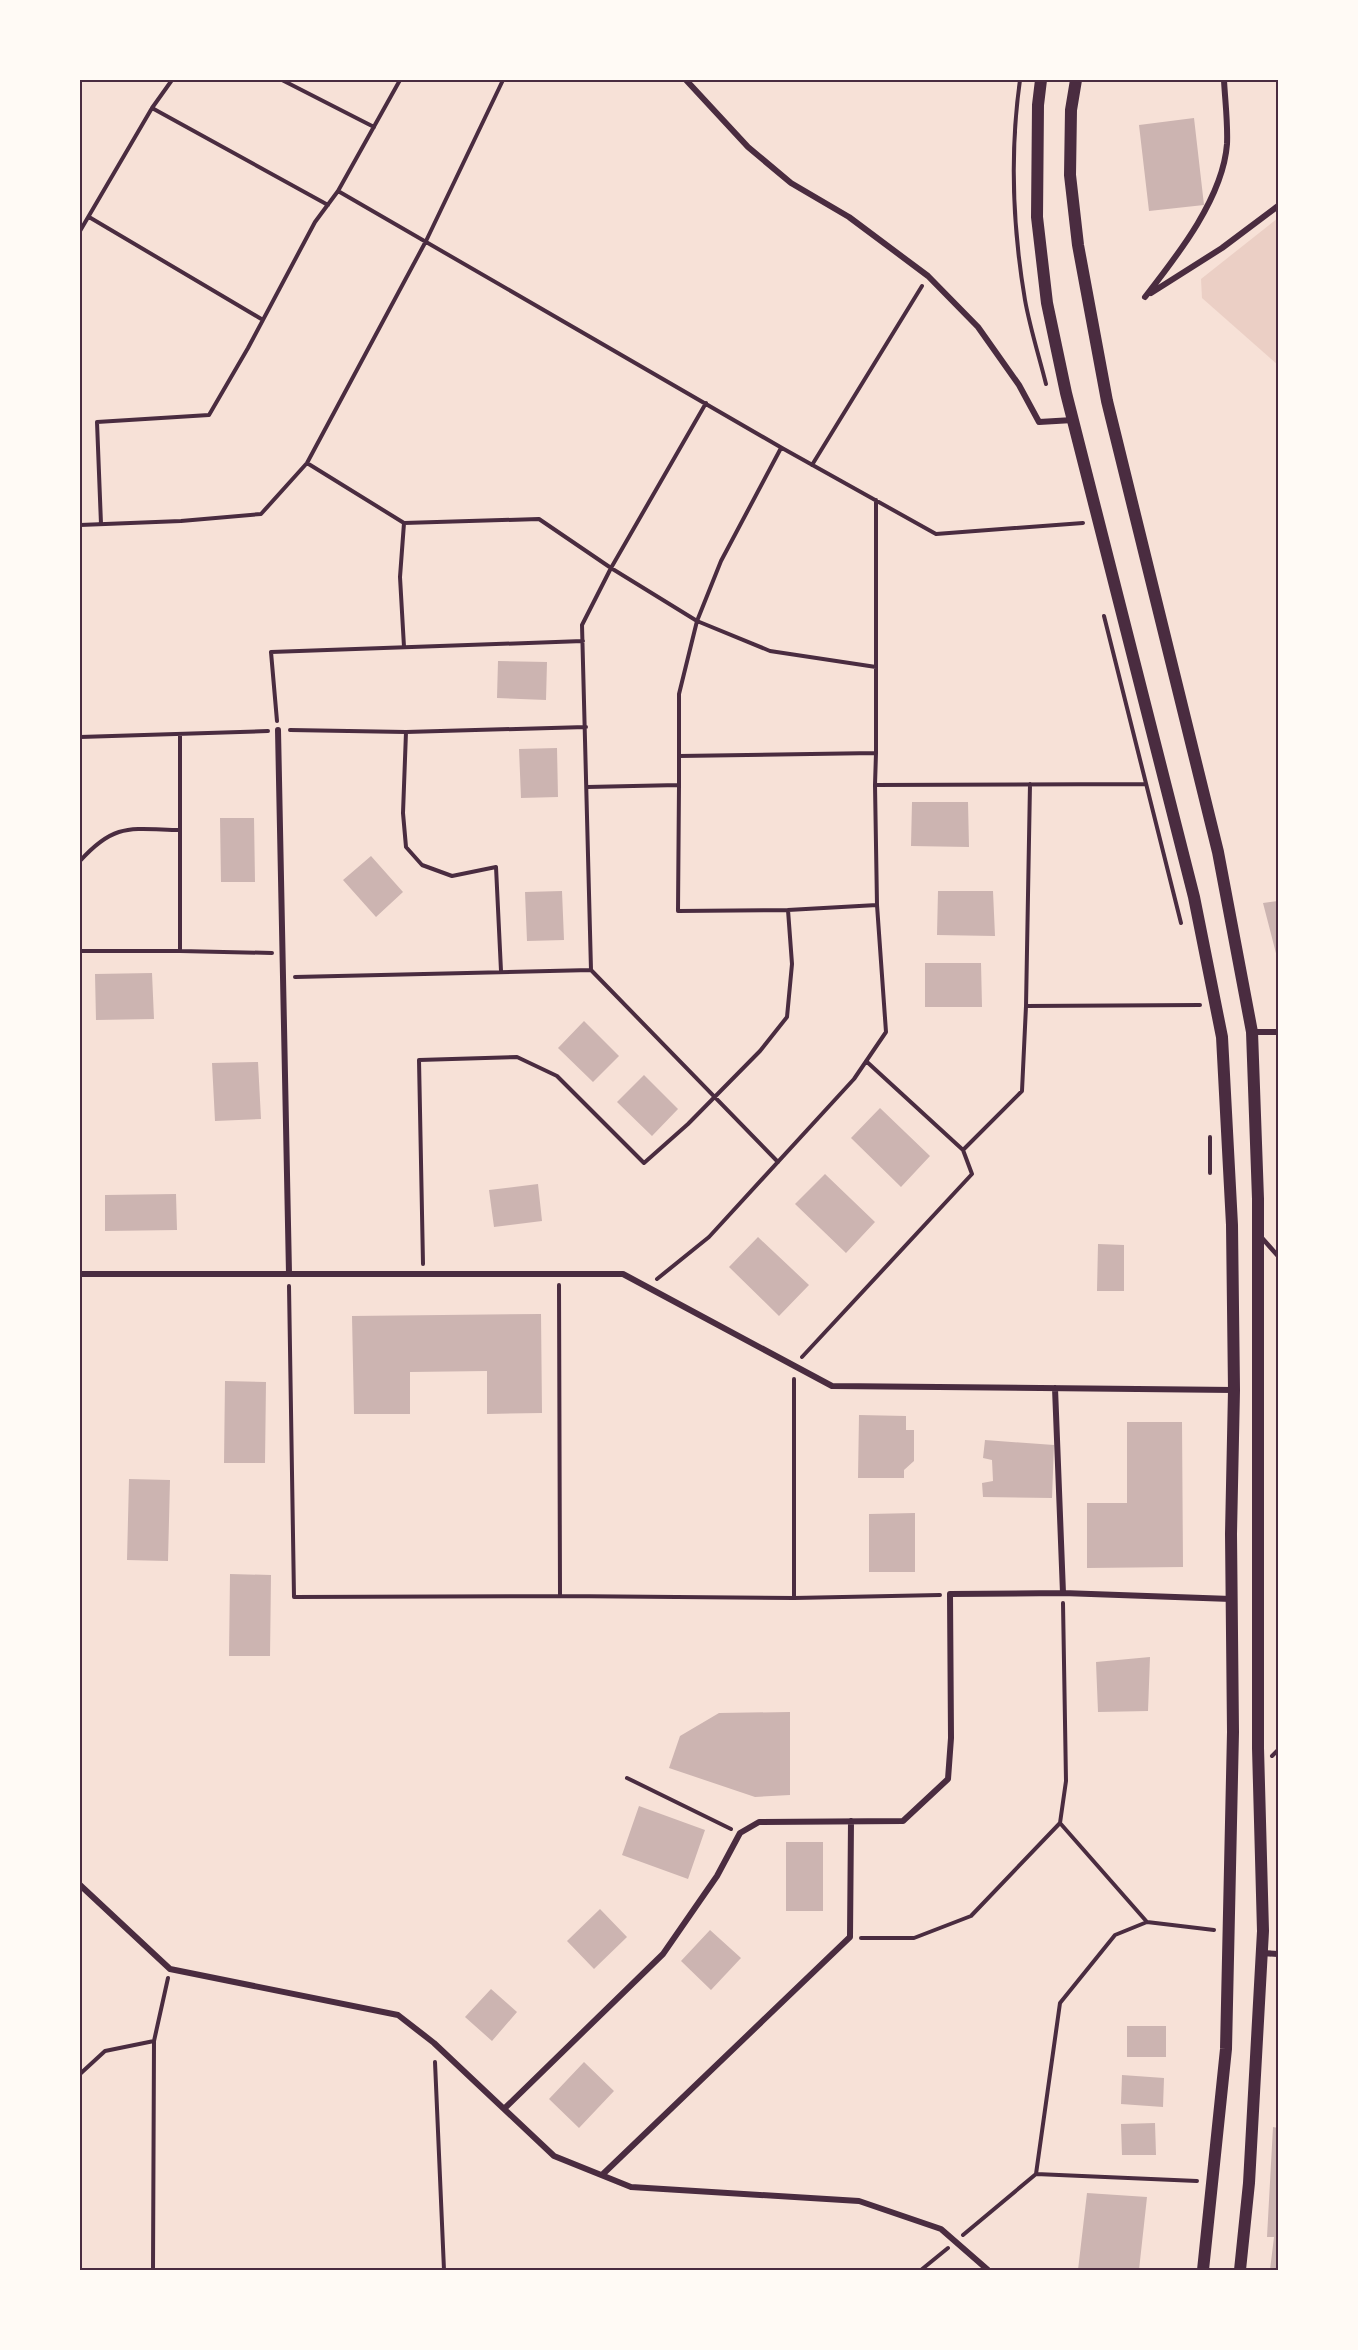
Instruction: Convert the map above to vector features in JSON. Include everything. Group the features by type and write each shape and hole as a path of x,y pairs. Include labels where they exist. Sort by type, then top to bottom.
{"main road":[{"path":"1041,80 1038,105 1037,217 1047,303 1073,420 1194,897 1222,1037 1232,1224 1233,1732 1226,2049 1203,2271"},
{"path":"1076,80 1071,110 1070,176 1078,245 1107,401 1215,841 1252,1032 1258,1234 1258,1748 1262,1953 1249,2183 1239,2271"}],"street":[{"path":"686,80 748,147 791,183 849,217 928,276 978,327 1019,385 1039,422 1073,420"},
{"path":"1224,80 1227,145 1219,184 1178,255 1145,297 1222,248 1278,206"},
{"path":"278,730 289,1273"},
{"path":"1252,1032 1278,1032"},
{"path":"80,1274 623,1274 832,1386 1234,1390"},
{"path":"1055,1388 1063,1593"},
{"path":"505,2108 663,1954 717,1876 740,1833 759,1822 903,1821 948,1779 951,1738 950,1594 1063,1593 1231,1599"},
{"path":"603,2174 850,1937 851,1821"},
{"path":"81,1888 170,1969 398,2015 434,2043 554,2156 631,2187 859,2201 941,2229 988,2271"},
{"path":"1262,1953 1278,1954"}],"lane":[{"path":"1258,1234 1278,1256"}],"path":[{"path":"80,231 152,108 172,80"},
{"path":"282,80 374,127"},
{"path":"100,524 97,422 209,415 315,222 338,191 400,80"},
{"path":"80,525 181,521 261,514 307,463 426,241 503,80"},
{"path":"152,108 328,205"},
{"path":"338,191 782,448 936,534 1099,521"},
{"path":"89,217 263,320"},
{"path":"812,465 928,276"},
{"path":"706,403 611,568 582,625 591,970 778,1162"},
{"path":"782,448 721,561 697,621 679,693 678,911 788,910 877,905"},
{"path":"307,463 404,522 538,519 611,568 697,621 770,651 876,667"},
{"path":"647,1287 709,1237 854,1079 886,1032 877,905 876,501"},
{"path":"404,522 400,577 404,647"},
{"path":"278,730 272,652 583,641"},
{"path":"80,737 278,730 406,732 586,727"},
{"path":"406,732 404,813 406,847 422,865 452,876 496,867 501,971"},
{"path":"180,734 180,951"},
{"path":"679,756 876,753"},
{"path":"875,785 1165,783"},
{"path":"963,1150 1022,1091 1030,784"},
{"path":"587,787 679,785"},
{"path":"80,861 97,841 125,829 180,830"},
{"path":"423,1273 419,1060 517,1057 557,1076 644,1164 760,1051 787,1017 792,964 788,910"},
{"path":"80,951 282,954"},
{"path":"283,977 408,976 501,971 591,970"},
{"path":"1026,1006 1216,1005"},
{"path":"794,1598 794,1366 972,1174 963,1150 866,1061"},
{"path":"289,1273 294,1598 561,1596 794,1598 950,1594"},
{"path":"559,1274 561,1596"},
{"path":"850,1937 914,1938 971,1916 1060,1823 1066,1780 1063,1593"},
{"path":"627,1778 740,1833"},
{"path":"1060,1823 1147,1922"},
{"path":"921,2271 1036,2174 1060,2003 1115,1935 1147,1922 1229,1931"},
{"path":"153,2271 154,2041 170,1969"},
{"path":"80,2074 105,2051 154,2041"},
{"path":"434,2043 444,2271"},
{"path":"1036,2174 1211,2182"}],"shaded area":[{"path":"1278,218 1278,365 1202,298 1201,279"}],"building":[{"path":"1194,118 1204,205 1149,211 1139,125"},
{"path":"498,661 547,662 546,700 497,698"},
{"path":"557,748 558,797 521,798 519,749"},
{"path":"912,802 968,802 969,847 911,846"},
{"path":"220,818 254,818 255,882 221,882"},
{"path":"371,856 403,892 376,917 343,880"},
{"path":"562,891 564,940 527,941 525,892"},
{"path":"938,891 993,891 995,936 937,935"},
{"path":"1278,901 1278,961 1263,903"},
{"path":"925,963 981,963 982,1007 925,1007"},
{"path":"152,973 154,1019 96,1020 95,974"},
{"path":"584,1021 619,1056 593,1082 558,1048"},
{"path":"258,1062 261,1119 215,1121 212,1063"},
{"path":"644,1075 678,1109 652,1136 617,1102"},
{"path":"880,1108 930,1156 901,1187 851,1138"},
{"path":"825,1174 875,1222 846,1253 795,1204"},
{"path":"538,1184 542,1221 494,1227 489,1190"},
{"path":"176,1194 177,1230 105,1231 105,1195"},
{"path":"758,1237 809,1285 779,1316 729,1267"},
{"path":"1098,1244 1124,1245 1124,1291 1097,1291"},
{"path":"541,1314 542,1413 487,1414 487,1371 410,1372 410,1414 354,1414 352,1316"},
{"path":"225,1381 266,1382 265,1463 224,1463"},
{"path":"859,1415 906,1416 906,1430 914,1430 914,1461 904,1470 904,1478 858,1478"},
{"path":"1127,1422 1182,1422 1183,1567 1087,1568 1087,1503 1127,1503"},
{"path":"985,1440 1054,1445 1052,1498 983,1497 982,1483 993,1481 992,1460 983,1458"},
{"path":"129,1479 170,1480 168,1561 127,1560"},
{"path":"915,1513 915,1572 869,1572 869,1514"},
{"path":"230,1574 271,1575 270,1656 229,1656"},
{"path":"1150,1657 1148,1711 1098,1712 1096,1662"},
{"path":"790,1712 790,1795 755,1797 669,1768 680,1736 719,1713"},
{"path":"639,1806 705,1830 688,1879 622,1855"},
{"path":"786,1842 823,1842 823,1911 786,1911"},
{"path":"600,1909 627,1937 594,1969 567,1941"},
{"path":"710,1930 741,1958 711,1990 681,1961"},
{"path":"491,1989 517,2012 492,2041 465,2017"},
{"path":"1127,2026 1166,2026 1166,2057 1127,2057"},
{"path":"584,2062 614,2091 579,2128 549,2099"},
{"path":"1122,2075 1164,2078 1163,2107 1121,2104"},
{"path":"1155,2123 1156,2155 1122,2155 1121,2124"},
{"path":"1273,2127 1278,2128 1278,2270 1270,2270 1274,2237 1267,2237"},
{"path":"1087,2193 1147,2197 1139,2270 1078,2270"}]}
